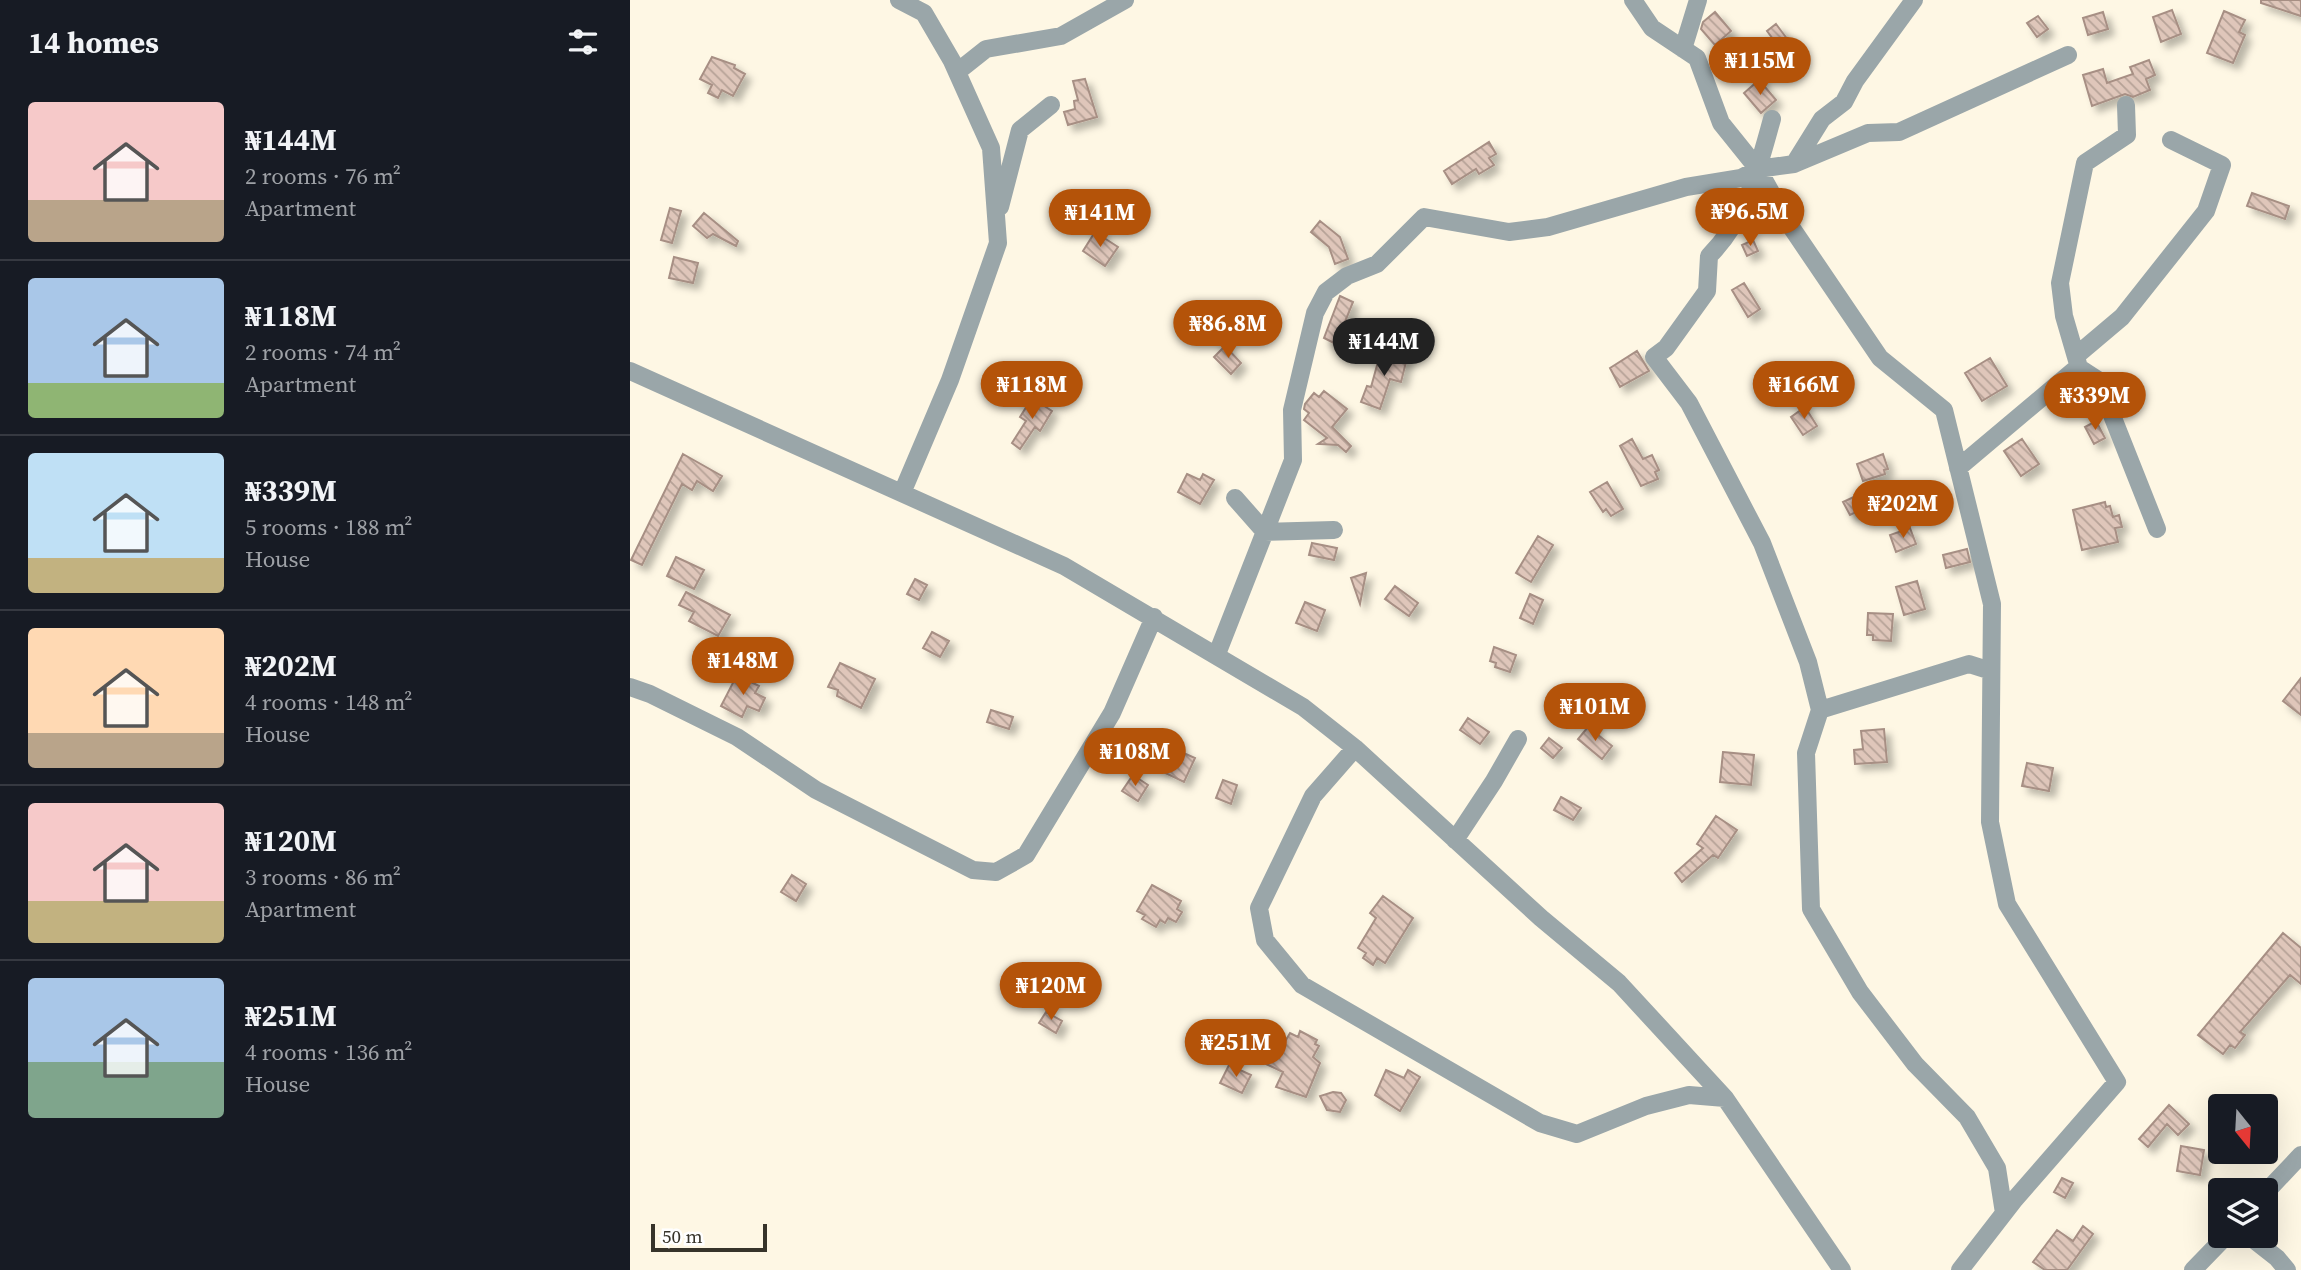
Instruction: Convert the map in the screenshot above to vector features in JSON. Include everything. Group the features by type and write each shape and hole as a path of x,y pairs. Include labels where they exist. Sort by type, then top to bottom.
{"street":[{"path":"899,0 924,13 957,72 991,148 998,243 950,380 902,493"},
{"path":"957,72 986,49 1061,36 1125,0"},
{"path":"1633,0 1652,28 1697,58 1721,123 1758,169 1787,221 1880,358 1944,410 1992,604 1990,822 2007,904 2117,1082 2004,1213 1961,1270"},
{"path":"1684,49 1699,0"},
{"path":"1794,164 1822,119 1844,102 1855,81 1914,0"},
{"path":"1217,654 1293,460 1292,410 1315,313 1326,292 1347,276 1377,264 1424,218 1509,232 1535,229 1686,187 1741,178 1758,169 1794,164 1868,133 1899,132 2068,55"},
{"path":"996,220 1020,130 1051,105"},
{"path":"2126,105 2127,135 2085,163 2060,283 2064,316 2077,361 2098,380 2157,528"},
{"path":"1772,119 1746,205 1726,240 1709,256 1707,291 1666,348 1654,357 1689,403 1762,542 1808,662 1820,710 1806,754 1811,909 1860,992 1915,1064 1966,1117 1997,1168 2004,1213"},
{"path":"1958,468 2122,317 2206,211 2222,165 2171,140"},
{"path":"630,371 1064,566 1303,707 1355,748 1455,840 1619,983 1725,1098 1842,1270"},
{"path":"1235,498 1265,532"},
{"path":"1265,532 1334,530"},
{"path":"630,687 650,694 737,737 816,790 961,864 973,870 996,872 1026,855 1112,713 1154,617"},
{"path":"1820,710 1969,664 1991,671"},
{"path":"1455,840 1494,781 1518,738"},
{"path":"1355,748 1313,796 1259,908 1265,940 1302,985 1540,1123 1577,1134 1646,1106 1689,1095 1725,1098"},
{"path":"2278,1179 2301,1154"},
{"path":"2193,1270 2214,1248"},
{"path":"2264,1248 2287,1270"}],"building":[{"path":"2261,0 2301,0 2301,16 2261,3"},
{"path":"2172,10 2181,34 2161,42 2153,17"},
{"path":"2224,11 2245,20 2239,32 2245,35 2233,63 2207,53"},
{"path":"1715,12 1731,31 1715,45 1701,29 1703,22"},
{"path":"2103,12 2108,29 2088,35 2083,18"},
{"path":"2038,16 2048,29 2037,37 2027,23"},
{"path":"1776,24 1791,44 1782,51 1767,31"},
{"path":"712,57 735,65 734,68 745,74 733,96 722,90 718,98 708,93 712,85 700,79"},
{"path":"2149,60 2155,75 2146,79 2150,90 2133,97 2125,94 2092,106 2083,75 2103,69 2107,83 2133,74 2130,67"},
{"path":"1085,79 1097,117 1068,125 1064,112 1075,109 1074,101 1078,100 1073,81"},
{"path":"1759,80 1776,100 1761,113 1744,93"},
{"path":"1489,142 1496,154 1489,158 1494,165 1479,174 1476,169 1452,184 1444,171"},
{"path":"2252,193 2289,206 2285,219 2247,206"},
{"path":"670,208 681,211 672,243 661,240"},
{"path":"704,213 738,241 736,246 713,234 707,238 693,226"},
{"path":"1320,221 1340,237 1348,259 1335,264 1329,247 1311,232"},
{"path":"1095,232 1118,247 1105,266 1083,251"},
{"path":"1753,240 1758,251 1747,256 1742,245"},
{"path":"674,257 698,263 693,283 669,278"},
{"path":"1744,283 1760,309 1748,317 1732,290"},
{"path":"1340,296 1353,302 1336,344 1324,338"},
{"path":"1225,346 1241,363 1231,374 1214,357"},
{"path":"1381,351 1407,358 1401,382 1390,379 1380,409 1361,402 1367,386 1371,387"},
{"path":"1637,351 1649,371 1620,387 1610,368"},
{"path":"1990,358 2007,386 1982,401 1965,373"},
{"path":"1324,391 1347,409 1332,427 1351,446 1346,452 1338,445 1318,444 1327,438 1304,420 1309,413 1304,409 1305,404 1314,393 1319,397"},
{"path":"1032,398 1052,411 1040,431 1035,427 1020,449 1012,443 1026,421 1020,417"},
{"path":"1805,407 1817,426 1803,435 1791,417"},
{"path":"2096,421 2105,438 2094,444 2085,427"},
{"path":"1632,439 1643,459 1652,455 1659,470 1655,472 1658,479 1641,486 1620,446"},
{"path":"2022,439 2039,464 2021,476 2004,451"},
{"path":"683,454 722,476 713,491 697,481 692,490 682,484 642,565 631,560"},
{"path":"1883,454 1888,469 1884,470 1885,474 1863,481 1857,464"},
{"path":"1187,474 1200,480 1203,474 1214,480 1200,504 1178,492"},
{"path":"1607,482 1623,509 1611,516 1606,509 1603,512 1590,492"},
{"path":"1860,494 1867,507 1850,515 1843,502"},
{"path":"1906,495 1925,496 1923,510 1905,509"},
{"path":"2105,502 2106,507 2110,506 2113,517 2119,515 2122,527 2115,528 2118,542 2082,550 2073,510"},
{"path":"1910,528 1916,544 1896,552 1890,535"},
{"path":"1538,536 1553,545 1531,582 1516,573"},
{"path":"1312,543 1337,548 1334,560 1309,555"},
{"path":"1967,549 1970,562 1946,568 1943,555"},
{"path":"676,557 704,570 694,589 667,576"},
{"path":"1366,573 1360,604 1351,578"},
{"path":"915,579 927,585 919,600 907,594"},
{"path":"1917,581 1925,609 1904,615 1896,587"},
{"path":"1395,586 1418,603 1409,616 1385,599"},
{"path":"686,592 730,615 718,636 689,621 694,612 679,605"},
{"path":"1530,594 1543,600 1533,624 1520,618"},
{"path":"1305,602 1325,610 1317,631 1296,623"},
{"path":"1868,613 1893,614 1891,641 1873,640 1873,635 1867,635"},
{"path":"932,632 949,641 940,657 923,648"},
{"path":"1494,647 1516,655 1510,672 1495,667 1496,663 1490,661"},
{"path":"840,663 875,679 861,708 837,696 838,690 828,687"},
{"path":"737,675 759,686 755,693 765,698 759,711 747,706 742,717 721,706"},
{"path":"2301,678 2301,715 2283,701"},
{"path":"1585,690 1594,701 1571,719 1562,707"},
{"path":"991,710 1013,717 1009,729 987,722"},
{"path":"1468,718 1489,732 1480,744 1460,730"},
{"path":"1588,727 1612,746 1602,759 1578,739"},
{"path":"1884,729 1887,762 1855,764 1854,750 1863,749 1861,731"},
{"path":"1549,738 1562,748 1553,758 1541,748"},
{"path":"1170,747 1195,758 1184,782 1159,770"},
{"path":"1723,752 1754,755 1751,785 1720,782"},
{"path":"2027,763 2053,768 2049,791 2022,786"},
{"path":"1133,775 1148,785 1138,801 1122,791"},
{"path":"1223,780 1237,785 1231,804 1216,798"},
{"path":"1561,797 1581,808 1573,820 1554,810"},
{"path":"1716,816 1737,830 1718,858 1713,855 1682,882 1675,873 1703,848 1697,844"},
{"path":"792,875 806,884 796,901 781,892"},
{"path":"1152,885 1181,901 1177,909 1182,912 1176,922 1168,918 1165,923 1160,920 1156,927 1142,919 1145,915 1137,911"},
{"path":"1383,896 1413,918 1385,963 1377,958 1373,965 1363,958 1366,953 1358,948 1376,918 1370,913"},
{"path":"2283,933 2301,948 2301,984 2290,975 2240,1032 2245,1035 2235,1048 2230,1045 2223,1054 2198,1035"},
{"path":"1046,1012 1062,1021 1056,1033 1039,1023"},
{"path":"1300,1031 1317,1040 1315,1044 1319,1046 1313,1057 1320,1063 1306,1097 1276,1087 1283,1072 1266,1064 1277,1042 1283,1045 1290,1033 1298,1037"},
{"path":"1229,1065 1251,1075 1242,1093 1220,1083"},
{"path":"1386,1070 1404,1078 1408,1070 1420,1077 1400,1111 1375,1095"},
{"path":"1333,1092 1341,1093 1346,1100 1340,1112 1327,1110 1320,1096"},
{"path":"2169,1105 2189,1124 2178,1135 2167,1124 2148,1147 2139,1139"},
{"path":"2181,1146 2204,1150 2200,1175 2177,1171"},
{"path":"2062,1178 2073,1183 2065,1198 2054,1192"},
{"path":"2083,1226 2093,1234 2067,1270 2045,1270 2033,1262 2057,1230 2073,1241"}]}
